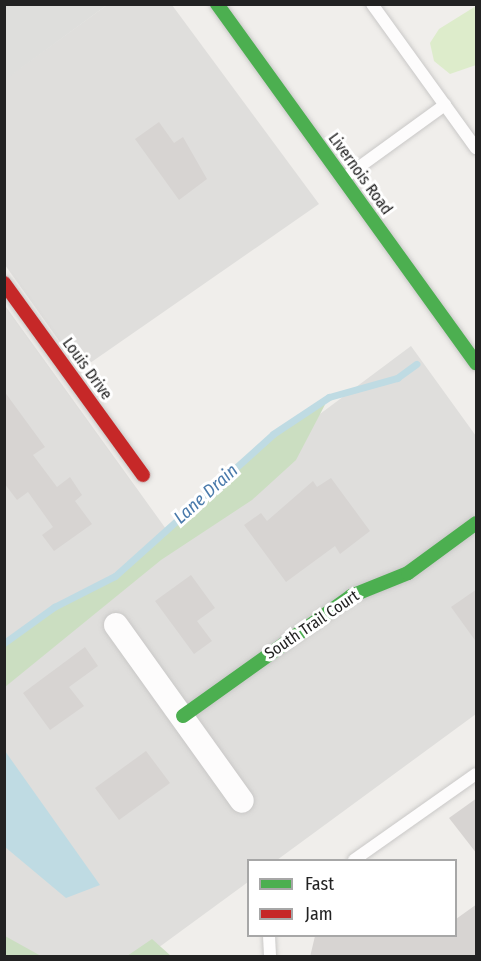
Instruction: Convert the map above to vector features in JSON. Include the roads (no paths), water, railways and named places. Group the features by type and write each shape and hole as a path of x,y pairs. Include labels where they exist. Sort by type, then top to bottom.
{"street":[{"name":"Livernois Road","path":"217,4 477,363"},
{"name":"Louis Drive","path":"4,283 143,475"},
{"name":"South Trail Court","path":"183,716 351,596 408,573 477,523"},
{"path":"116,625 242,801"}],"lane":[{"path":"372,4 477,148"},
{"path":"343,178 445,105"},
{"path":"357,859 477,774"},
{"path":"269,937 270,957"}],"water":[{"path":"5,751 100,885 66,898 5,847"}],"waterway":[{"name":"Lane Drain","path":"4,643 54,607 115,576 273,434 329,397 397,378 416,364"}]}
